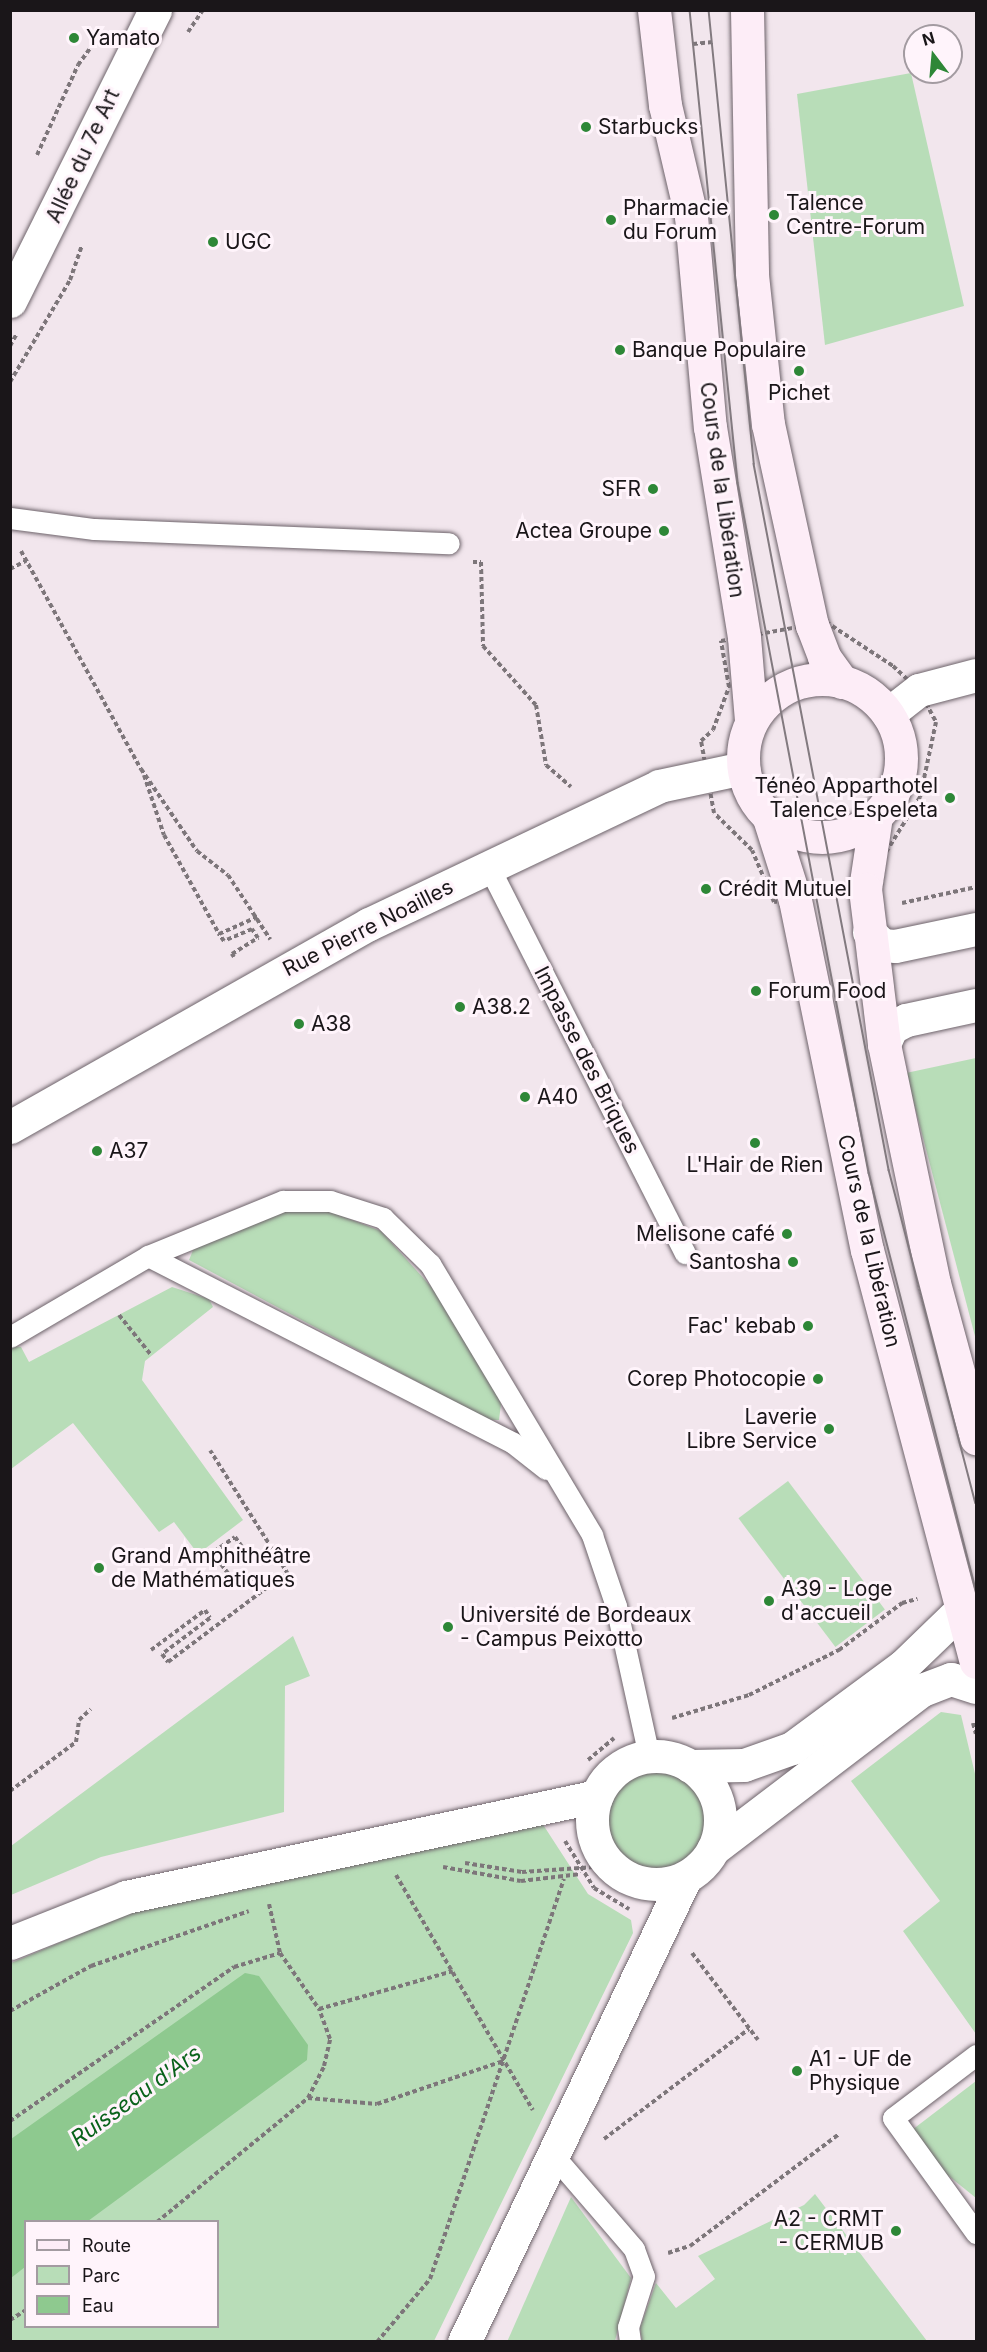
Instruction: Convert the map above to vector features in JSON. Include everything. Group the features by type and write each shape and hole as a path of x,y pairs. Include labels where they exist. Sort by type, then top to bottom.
{"main road":[{"name":"Cours de la Libération","path":"654,10 657,46 691,216 710,427 744,637 751,721"},
{"path":"748,25 753,287 768,424 812,625 824,657 842,682"},
{"path":"876,816 853,831 826,837 804,836 769,818 756,804 743,768 751,721 778,692 796,683 842,682 860,689 888,714 901,756 898,779 876,816 865,889 869,932 884,1044 921,1230 976,1438"},
{"name":"Cours de la Libération","path":"769,818 795,900 867,1250 976,1662"}],"street":[{"name":"Allée du 7e Art","path":"10,301 155,10"},
{"path":"888,714 919,690 976,675"},
{"name":"Rue Pierre Noailles","path":"10,1127 369,924 659,786 706,773 743,768"},
{"path":"869,932 882,945 896,946 976,929"},
{"path":"884,1044 891,1028 906,1020 976,1005"},
{"path":"690,1766 744,1765 792,1748 903,1666 963,1608"},
{"path":"464,2342 660,1937 685,1878 713,1850 922,1690 951,1679 976,1687"},
{"path":"685,1878 641,1883 595,1870 596,1796 617,1769 646,1741 690,1766 715,1794 720,1812 713,1850"},
{"path":"12,1940 126,1897 596,1796"}],"lane":[{"path":"10,518 94,529 448,543"},
{"name":"Impasse des Briques","path":"489,867 685,1253"},
{"path":"10,1337 148,1256 283,1201 330,1201 383,1218 430,1264 554,1475 592,1535 616,1606 646,1741"},
{"path":"148,1256 513,1443 554,1475"},
{"path":"976,2055 893,2118 976,2233"},
{"path":"560,2141 634,2249 644,2276 628,2327 630,2342"}],"path":[{"path":"657,46 748,25"},
{"path":"37,155 78,65 104,29"},
{"path":"17,543 141,769 197,851 228,875 268,936"},
{"path":"10,569 26,561"},
{"path":"469,562 481,562 483,646 536,705 546,765 576,792"},
{"path":"826,622 893,666 919,690 936,722 920,797 885,854 881,887 774,902 752,850 714,813 701,741 712,730 729,687 721,641 812,625 826,622"},
{"path":"141,769 164,836 224,941 252,929 258,938 232,954 239,966"},
{"path":"898,904 976,887"},
{"path":"219,933 257,917"},
{"path":"119,1315 151,1355"},
{"path":"151,1650 205,1610 210,1618 162,1654 168,1662 288,1574 210,1450"},
{"path":"202,1560 235,1537 243,1548 221,1564 230,1576 275,1582"},
{"path":"577,1868 561,1829 559,1780 573,1775 609,1740 646,1741 749,1695 839,1650 902,1603 929,1596"},
{"path":"10,1791 76,1742 79,1720 91,1709"},
{"path":"430,1868 521,1881 564,1879 595,1870"},
{"path":"577,1868 595,1870"},
{"path":"577,1868 595,1870"},
{"path":"384,1875 406,1870"},
{"path":"595,1870 611,1902 635,1912 640,1930 688,1949 758,2040"},
{"path":"394,1872 539,2120 560,2141"},
{"path":"377,2342 430,2279 564,1879"},
{"path":"10,2011 91,1965 277,1902"},
{"path":"160,2220 308,2098 324,2066 330,2039 319,2009 280,1953 269,1904"},
{"path":"10,2121 234,1967 280,1953"},
{"path":"319,2009 453,1971"},
{"path":"627,2121 749,2029"},
{"path":"308,2098 377,2104 503,2061"},
{"path":"639,2262 690,2246 838,2135"},
{"path":"10,2320 24,2311"}],"green space":[{"path":"903,74 903,84 914,84 964,306 825,345 797,94"},
{"path":"976,1058 976,1340 906,1073"},
{"path":"278,1210 326,1210 381,1231 435,1291 486,1369 501,1404 499,1420 489,1420 189,1260 196,1243"},
{"path":"172,1287 209,1299 213,1307 145,1361 142,1380 243,1520 198,1554 174,1522 159,1532 73,1423 11,1469 11,1346 21,1347 29,1362"},
{"path":"788,1481 885,1610 835,1647 738,1518"},
{"path":"293,1636 310,1676 285,1686 284,1812 101,1857 11,1895 11,1846"},
{"path":"941,1712 961,1715 976,1778 976,2034 903,1931 940,1901 851,1781"},
{"path":"656,1770 676,1774 693,1785 704,1802 708,1822 704,1842 693,1859 676,1870 656,1874 636,1870 619,1859 608,1842 604,1822 608,1802 619,1785 636,1774"},
{"path":"542,1823 588,1894 631,1920 633,1933 434,2341 11,2342 11,1963 140,1909"},
{"path":"976,2081 976,2198 945,2173 912,2130"},
{"path":"815,2194 927,2341 642,2341 640,2328 656,2283 676,2308 715,2279 698,2256 804,2205"},
{"path":"571,2197 631,2278 615,2341 507,2342"}],"water":[{"name":"Ruisseau d'Ars","path":"245,1973 259,1976 308,2045 307,2060 89,2220 24,2220 24,2268 11,2278 11,2139"}],"tram line":[{"path":"690,10 738,483 869,1173 976,1589"},
{"path":"709,10 754,464 889,1170 976,1503"}],"place":[{"name":"Yamato","path":"74,38"},
{"name":"Starbucks","path":"586,127"},
{"name":"Talence Centre-Forum","path":"774,215"},
{"name":"Pharmacie du Forum","path":"611,220"},
{"name":"UGC","path":"213,242"},
{"name":"Banque Populaire","path":"620,350"},
{"name":"Pichet","path":"799,371"},
{"name":"SFR","path":"653,489"},
{"name":"Actea Groupe","path":"664,531"},
{"name":"Ténéo Apparthotel Talence Espeleta","path":"950,798"},
{"name":"Crédit Mutuel","path":"706,889"},
{"name":"Forum Food","path":"756,991"},
{"name":"A38.2","path":"460,1007"},
{"name":"A38","path":"299,1024"},
{"name":"A40","path":"525,1097"},
{"name":"L'Hair de Rien","path":"755,1143"},
{"name":"A37","path":"97,1151"},
{"name":"Melisone café","path":"787,1234"},
{"name":"Santosha","path":"793,1262"},
{"name":"Fac' kebab","path":"808,1326"},
{"name":"Corep Photocopie","path":"818,1379"},
{"name":"Laverie Libre Service","path":"829,1429"},
{"name":"Grand Amphithéâtre de Mathématiques","path":"99,1568"},
{"name":"A39 - Loge d'accueil","path":"769,1601"},
{"name":"Université de Bordeaux - Campus Peixotto","path":"448,1627"},
{"name":"A1 - UF de Physique","path":"797,2071"},
{"name":"A2 - CRMT - CERMUB","path":"896,2231"}]}
